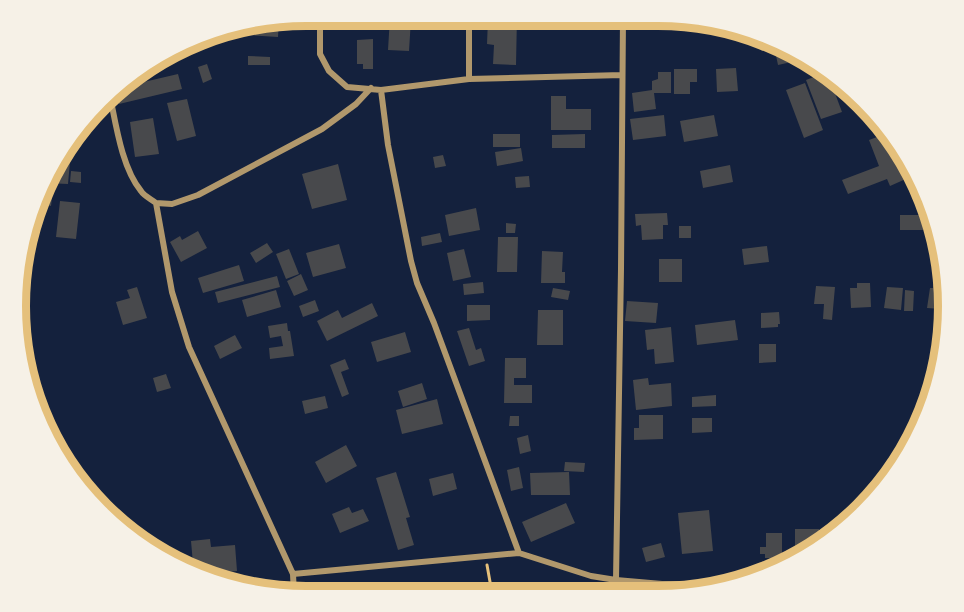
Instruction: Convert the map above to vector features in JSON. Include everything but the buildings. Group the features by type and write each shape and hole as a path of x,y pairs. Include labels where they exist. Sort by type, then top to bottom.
{"street":[{"path":"320,26 320,54 329,71 347,87 381,90 469,79 622,75"},
{"path":"469,26 469,79"},
{"path":"616,580 623,26"},
{"path":"112,104 130,175 142,193 156,202 172,204 198,195 322,129 356,104 371,88"},
{"path":"381,90 388,145 409,253 417,282 519,553"},
{"path":"156,202 172,292 189,347 293,574 294,586"},
{"path":"293,574 519,553 591,576 662,584 695,584"}],"path":[{"path":"485,556 491,586"}]}
